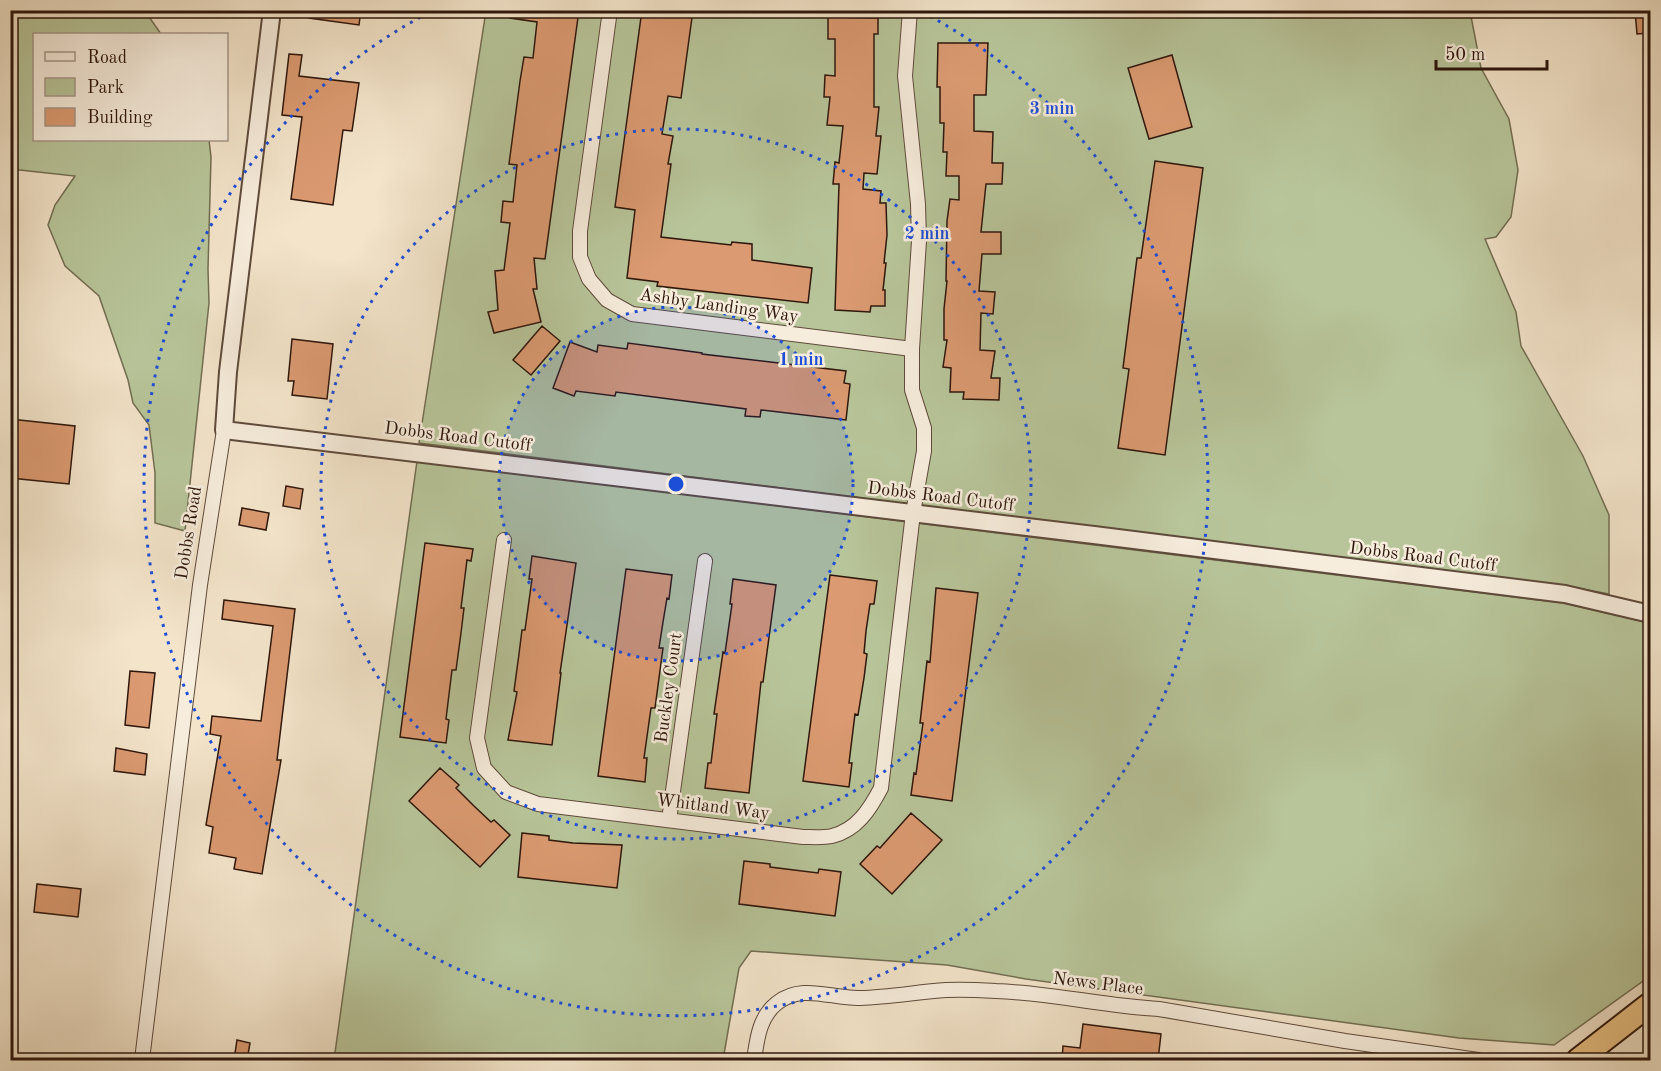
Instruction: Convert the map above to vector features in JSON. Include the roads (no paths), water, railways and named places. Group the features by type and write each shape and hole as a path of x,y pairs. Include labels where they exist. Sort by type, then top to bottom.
{"highway":[{"path":"1578,1060 1650,1004"}],"street":[{"name":"Dobbs Road","path":"142,1060 200,585 224,429 228,372 272,10"},
{"name":"Ashby Landing Way","path":"610,10 580,231 580,257 589,279 607,300 632,314 912,349"},
{"path":"910,10 905,76 918,204 919,241 912,349 912,390 924,428 924,451 913,513"},
{"name":"Dobbs Road Cutoff","path":"224,429 1565,594 1650,614"},
{"name":"Whitland Way","path":"504,540 477,738 484,768 506,792 538,804 803,837 831,836 851,828 868,813 881,788 913,513"},
{"name":"Buckley Court","path":"669,820 705,561"},
{"name":"News Place","path":"754,1060 761,1024 777,1003 789,996 816,992 857,998 948,990 1038,994 1132,1008 1159,1009 1345,1041 1478,1060"}]}
